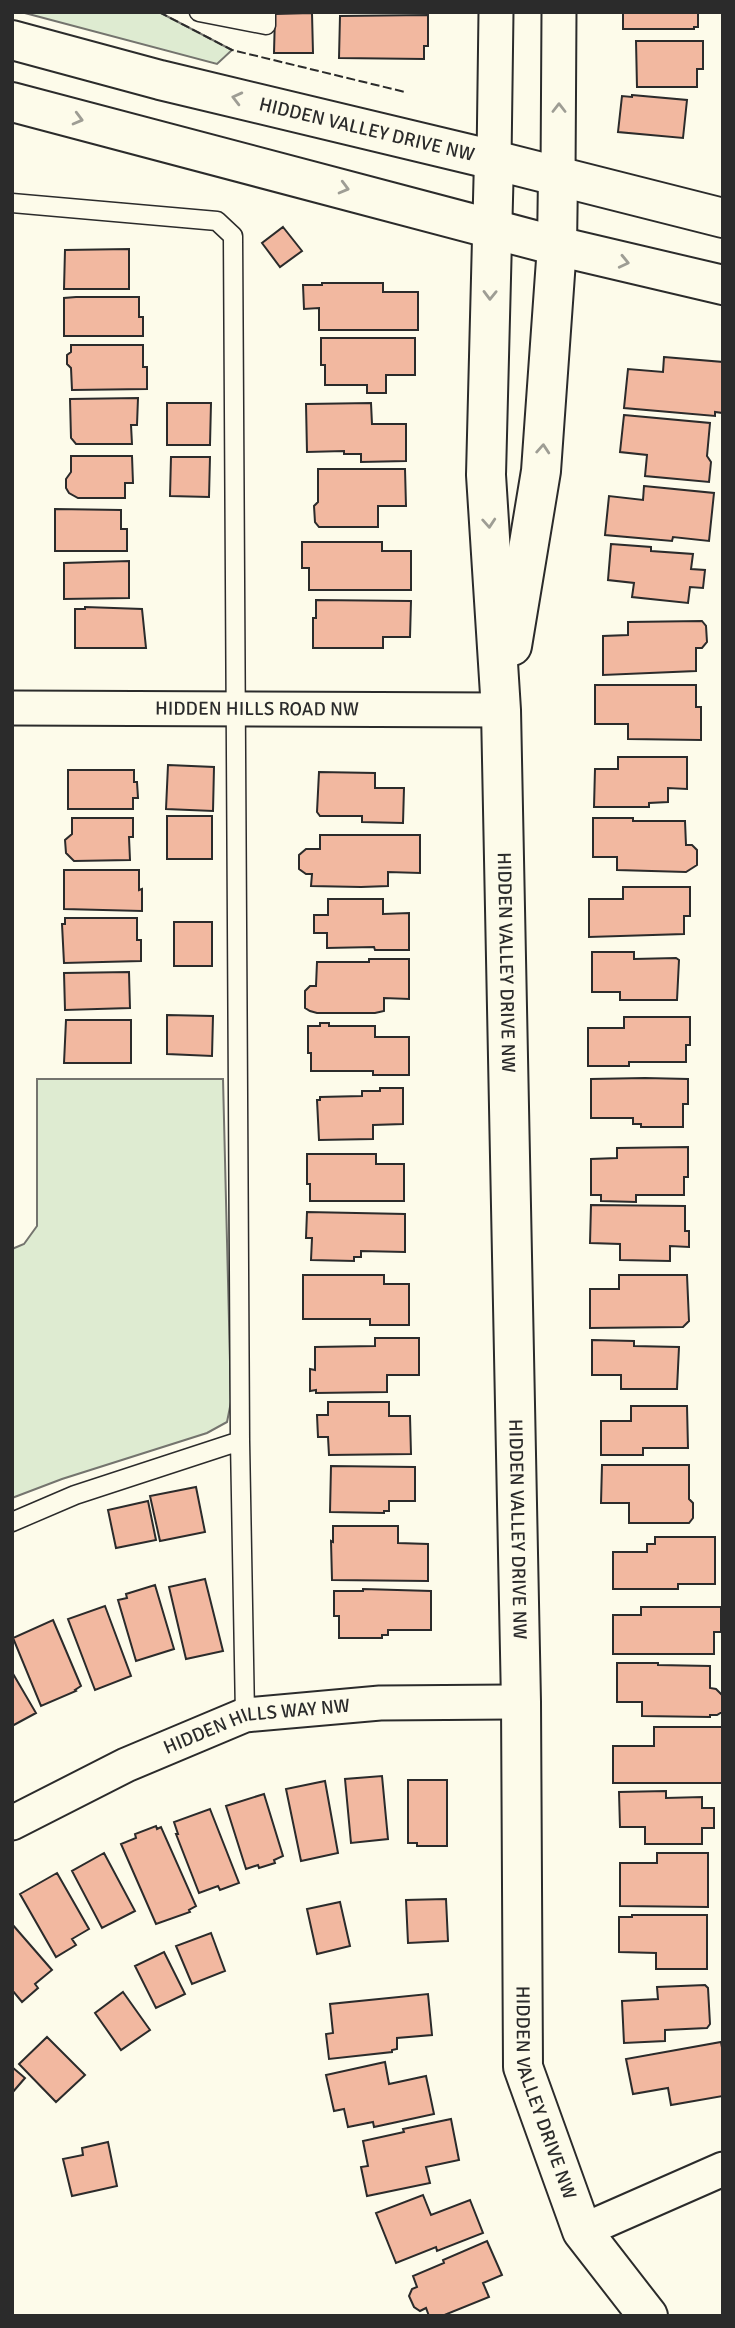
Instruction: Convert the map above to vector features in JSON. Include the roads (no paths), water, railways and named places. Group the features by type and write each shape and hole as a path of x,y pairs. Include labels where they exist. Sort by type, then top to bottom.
{"street":[{"path":"494,160 496,12"},
{"path":"558,177 559,12"},
{"name":"HIDDEN VALLEY DRIVE NW","path":"12,40 160,80 723,218"},
{"path":"12,102 557,246 723,285"},
{"name":"HIDDEN VALLEY DRIVE NW","path":"494,160 486,475 501,710 521,1702 523,2067 582,2231 648,2316"},
{"name":"HIDDEN VALLEY DRIVE NW","path":"501,710 541,471 557,246 558,177"},
{"name":"HIDDEN HILLS ROAD NW","path":"12,708 501,710"},
{"name":"HIDDEN HILLS WAY NW","path":"12,1823 126,1765 245,1715 380,1703 521,1702"},
{"path":"582,2231 723,2169"}],"lane":[{"path":"199,12 266,25 266,12"},
{"path":"12,203 217,221 233,236 240,1441 245,1715"},
{"path":"12,1522 75,1495 240,1441"}]}
